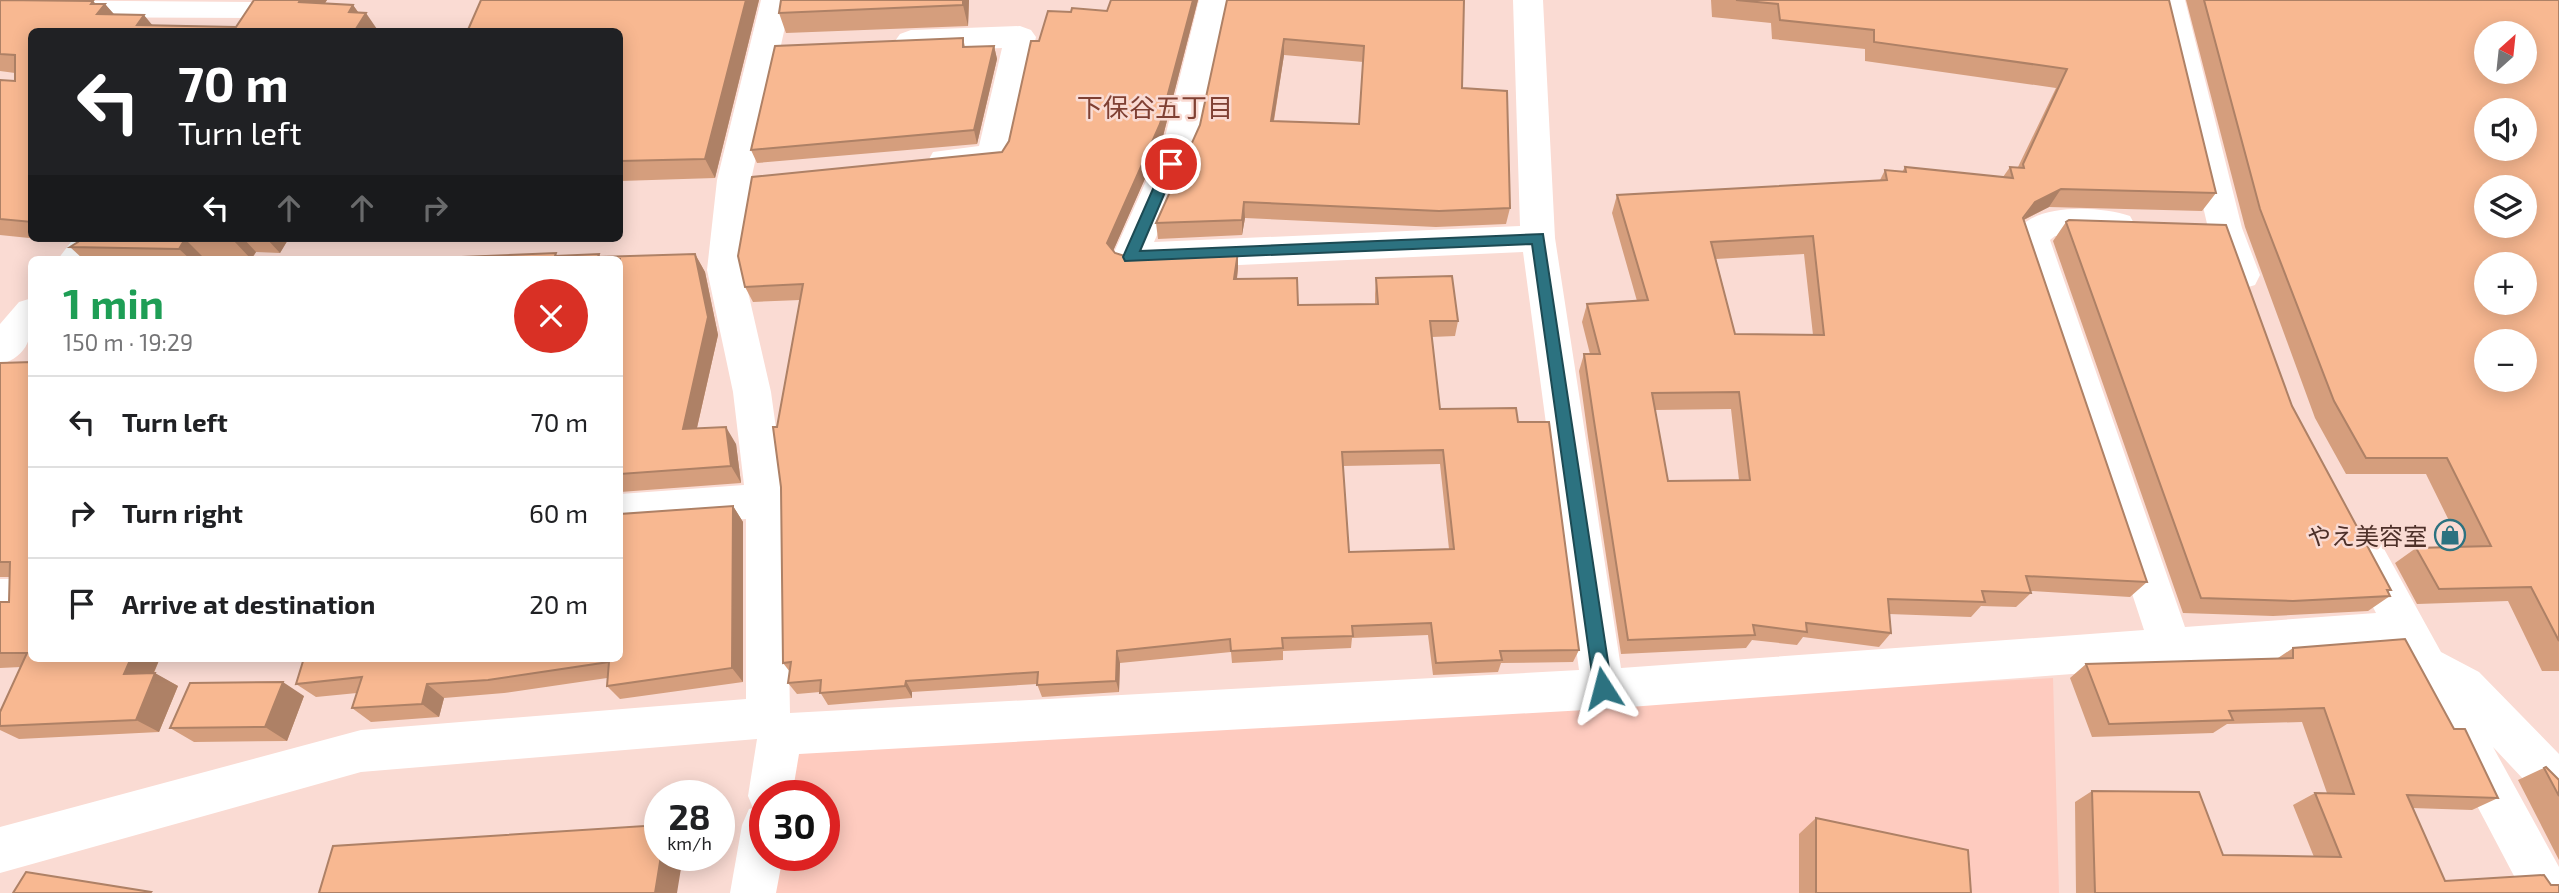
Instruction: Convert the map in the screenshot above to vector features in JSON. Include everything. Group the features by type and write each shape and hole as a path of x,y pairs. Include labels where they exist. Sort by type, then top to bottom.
{"street":[{"path":"770,780 774,726 766,501 752,392 725,270 778,47 776,0"},
{"path":"1214,0 1181,141 1130,257 1538,238"},
{"path":"1528,0 1538,238 1603,688"},
{"path":"2170,0 2225,228 2253,306"},
{"path":"885,42 1020,37 993,157 911,164"},
{"path":"2171,647 2031,235 2049,223 2225,228"},
{"path":"79,256 91,242"},
{"path":"0,350 28,317"},
{"path":"623,511 766,501"},
{"path":"2347,520 2548,893"},
{"path":"0,597 28,597"},
{"path":"0,850 361,751 774,726 1603,688 2171,647 2415,647 2464,686 2559,785"},
{"path":"753,893 757,871"}],"lane":[{"path":"14,0 15,6 23,9 247,14"}],"shaded area":[{"path":"2053,678 2059,893 763,893 767,871 840,871 840,780 782,780 787,746"}],"building":[{"path":"0,0 93,1 91,4 105,4 97,14 144,15 137,25 236,27 254,0 300,0 299,2 353,5 349,12 366,13 357,28 28,28 28,222 0,219 0,80 15,81 15,55 0,54"},
{"path":"481,0 746,0 705,159 623,161 623,28 469,28"},
{"path":"781,0 963,0 963,5 779,13"},
{"path":"1111,0 1193,0 1160,124 1107,243 1115,253 1128,257 1238,252 1234,279 1297,278 1298,305 1378,304 1376,278 1452,276 1458,321 1430,321 1440,409 1516,408 1518,422 1549,422 1579,650 1500,651 1502,660 1436,663 1431,623 1352,626 1353,636 1282,638 1283,648 1231,651 1230,639 1117,651 1116,681 1037,685 1038,672 906,681 905,686 820,693 821,680 788,683 791,662 783,663 781,487 773,427 777,427 803,284 745,287 738,256 752,177 1002,152 1009,141 1031,41 1039,41 1048,11 1071,12 1072,8 1107,11","holes":["1443,450 1454,549 1349,552 1342,452"]},
{"path":"1227,0 1464,0 1462,88 1507,91 1510,208 1439,211 1244,202 1242,220 1156,223 1200,125","holes":["1284,39 1364,46 1359,124 1271,121"]},
{"path":"1736,0 2169,0 2216,193 2061,189 2035,202 2023,218 2147,582 2026,576 2031,593 1982,591 1985,602 1888,599 1891,633 1806,623 1807,632 1753,625 1755,635 1628,640 1584,354 1600,354 1587,304 1648,300 1617,195 1887,180 1885,170 1906,172 1905,167 2013,178 2010,167 2024,168 2023,164 2067,69 1874,42 1874,30 1780,20 1778,4","holes":["1813,236 1824,335 1735,334 1711,242","1739,392 1750,480 1668,481 1652,393"]},
{"path":"2204,0 2559,0 2559,641 2531,587 2439,589 2416,548 2491,546 2447,458 2366,458 2334,401 2260,209"},
{"path":"963,38 963,47 994,46 974,130 751,150 775,46"},
{"path":"2066,222 2226,225 2292,406 2391,590 2387,590 2390,596 2293,601 2201,598"},
{"path":"78,242 183,242 179,249 70,247"},
{"path":"556,253 555,256 486,256"},
{"path":"599,254 598,256 555,256"},
{"path":"695,254 708,317 683,429 726,427 731,466 623,474 623,256"},
{"path":"28,362 28,662 129,662 124,674 155,673 136,720 0,726 0,712 27,653 0,653 0,602 9,602 10,562 0,562 0,363"},
{"path":"733,506 732,668 607,686 609,662 623,662 623,514"},
{"path":"2405,639 2454,729 2465,729 2498,798 2407,795 2445,881 2544,875 2551,885 2559,885 2559,893 2095,893 2092,791 2199,792 2223,855 2341,857 2315,793 2354,794 2324,708 2229,711 2233,720 2109,724 2086,664 2293,658 2293,648"},
{"path":"303,662 609,662 488,680 427,684 422,704 352,708 362,677 296,684"},
{"path":"283,682 265,727 170,728 190,683"},
{"path":"2544,768 2559,780 2559,796"},
{"path":"1816,818 1968,850 1971,893 1816,893"},
{"path":"644,826 644,871 659,871 655,893 319,893 333,846"},
{"path":"26,872 151,892 13,893"}],"place":[{"name":"やえ美容室","path":"2450,535"}],"district":[{"name":"下保谷五丁目","path":"1155,106"}],"route":[{"path":"1171,164 1130,257 1538,238 1603,688"}]}
